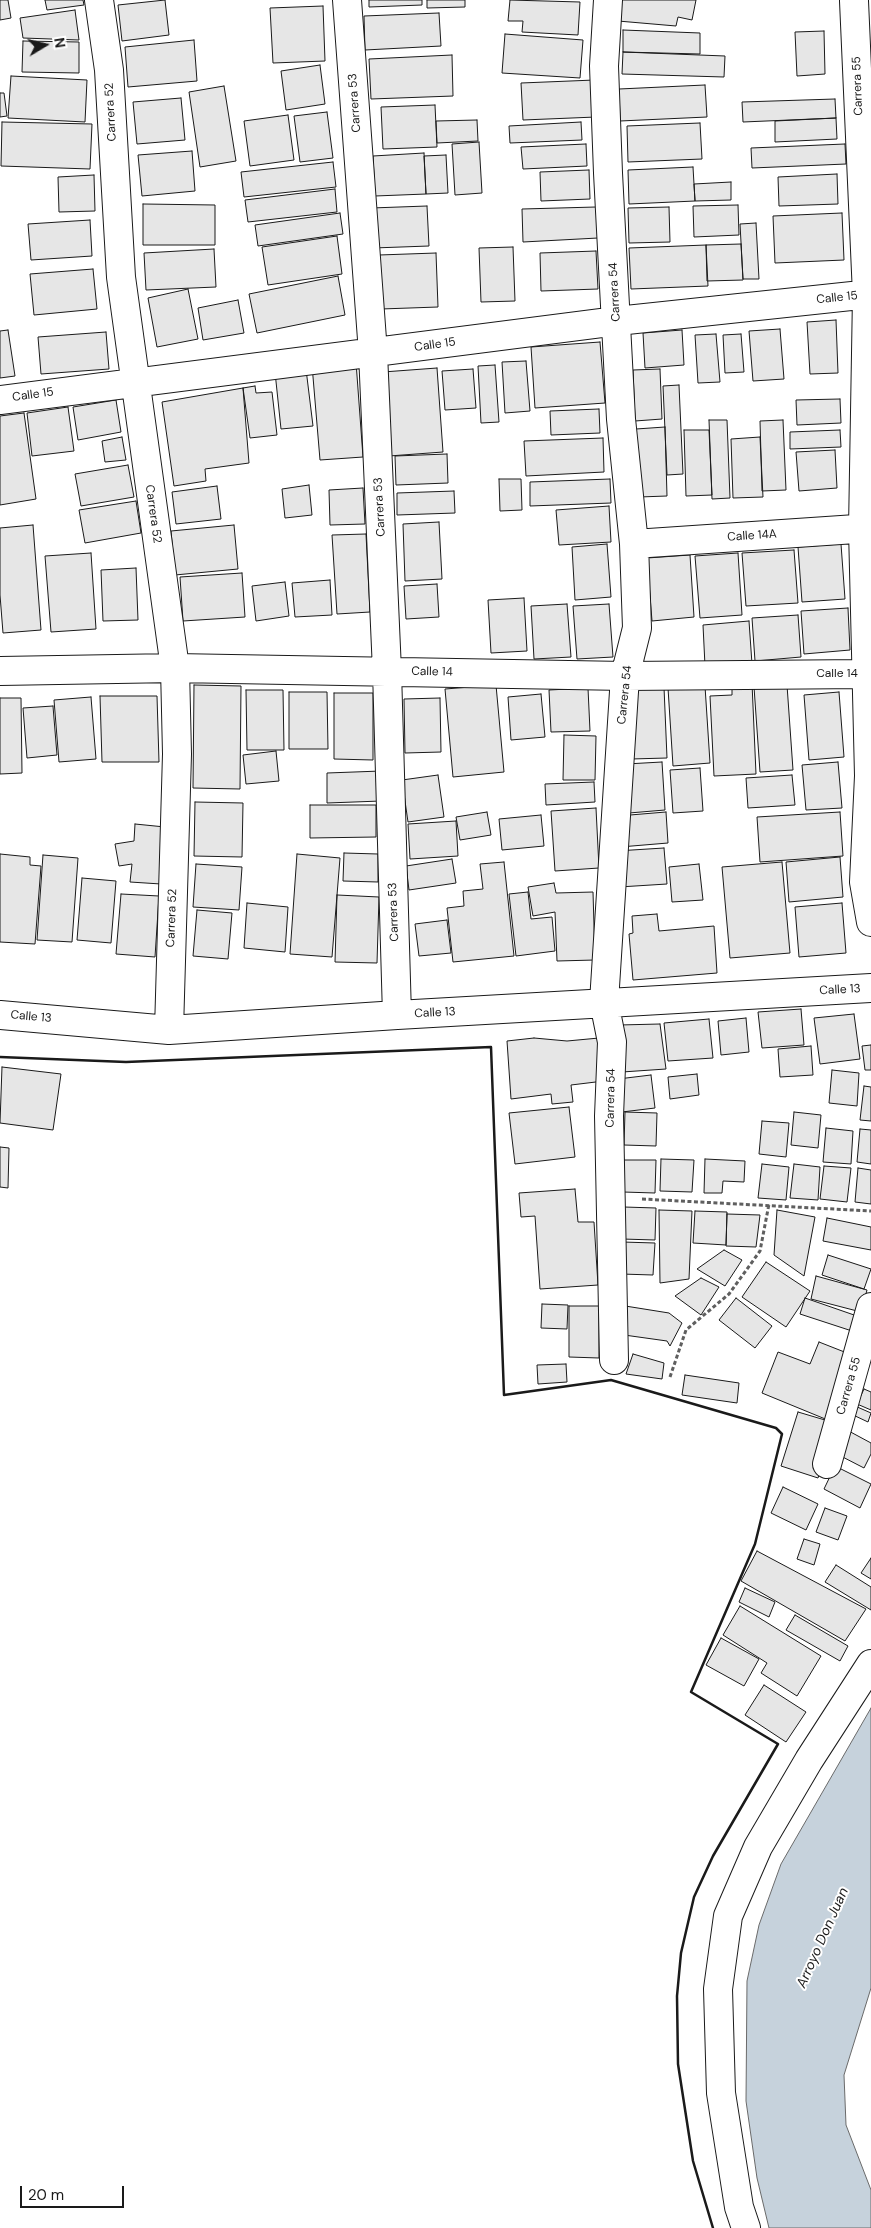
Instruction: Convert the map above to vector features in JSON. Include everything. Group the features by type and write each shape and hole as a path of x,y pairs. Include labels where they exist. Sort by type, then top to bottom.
{"street":[{"name":"Carrera 52","path":"99,0 109,70 120,277 176,668 177,754 169,1030"},
{"name":"Carrera 53","path":"347,0 373,353 387,671 397,1015"},
{"name":"Carrera 54","path":"608,0 604,66 621,420 634,544 637,628 625,676 604,1002 612,1042 609,1116 614,1360"},
{"name":"Carrera 55","path":"859,3 869,295 865,674 870,776 864,882 871,922"},
{"name":"Calle 15","path":"0,400 134,381 373,353 617,321 869,295"},
{"name":"Calle 14A","path":"634,544 867,529"},
{"name":"Calle 14","path":"0,671 176,668 625,676 865,674"},
{"name":"Calle 13","path":"0,1015 169,1030 604,1002 871,988"},
{"name":"Carrera 55","path":"827,1464 871,1307"},
{"path":"746,2228 739,2208 721,2093 718,1989 728,1916 758,1847 809,1760 871,1664"}],"path":[{"path":"612,1198 769,1204 871,1211"},
{"path":"670,1377 686,1330 729,1294 760,1250 769,1204"}],"water":[{"name":"Arroyo Don Juan","path":"871,1708 871,1988 844,2075 846,2125 871,2190 871,2228 769,2228 757,2178 746,2101 747,1981 759,1925 781,1864"}],"building":[{"path":"0,0 8,0 11,18 0,20"},
{"path":"45,0 83,0 84,5 47,10"},
{"path":"165,0 169,35 122,41 118,5"},
{"path":"369,0 422,0 422,5 369,7"},
{"path":"427,0 465,0 465,7 427,8"},
{"path":"510,0 580,2 578,35 522,32 523,21 508,21"},
{"path":"621,0 696,0 692,20 678,17 676,26 618,21"},
{"path":"323,6 325,61 273,63 270,8"},
{"path":"75,10 79,40 23,38 20,18"},
{"path":"439,13 441,46 365,50 364,16"},
{"path":"623,30 700,33 700,54 623,52"},
{"path":"824,31 825,74 797,76 795,32"},
{"path":"505,34 583,40 580,78 502,73"},
{"path":"194,40 197,81 128,87 125,47"},
{"path":"23,41 79,42 79,73 22,72"},
{"path":"623,52 725,56 724,77 622,74"},
{"path":"452,55 453,96 371,99 369,59"},
{"path":"320,65 325,104 286,110 281,71"},
{"path":"11,76 87,80 85,122 8,118"},
{"path":"595,80 596,117 523,120 521,83"},
{"path":"705,85 707,117 620,121 619,89"},
{"path":"224,86 236,161 200,167 189,92"},
{"path":"0,93 4,93 7,116 0,117"},
{"path":"181,98 185,140 137,144 133,102"},
{"path":"835,99 836,118 743,122 742,102"},
{"path":"435,105 437,147 383,149 381,107"},
{"path":"327,112 333,158 300,162 294,116"},
{"path":"288,115 294,160 250,166 244,121"},
{"path":"836,118 837,139 775,142 775,121"},
{"path":"477,120 478,141 437,143 436,121"},
{"path":"2,122 92,124 90,169 1,166"},
{"path":"581,122 582,140 510,143 509,126"},
{"path":"700,123 702,159 628,162 627,126"},
{"path":"479,142 482,193 455,195 452,144"},
{"path":"586,144 587,166 523,169 521,147"},
{"path":"845,144 846,164 752,168 751,148"},
{"path":"192,151 195,191 142,196 138,155"},
{"path":"424,153 426,194 375,196 373,156"},
{"path":"446,155 448,193 426,194 424,156"},
{"path":"333,162 336,187 244,197 241,172"},
{"path":"693,167 695,201 629,204 628,170"},
{"path":"589,170 590,199 541,201 540,172"},
{"path":"837,174 838,204 779,206 778,177"},
{"path":"94,175 95,211 59,212 58,177"},
{"path":"731,182 731,200 695,201 694,184"},
{"path":"335,189 337,212 248,222 245,200"},
{"path":"143,204 215,205 215,245 143,245"},
{"path":"738,205 739,235 694,237 693,206"},
{"path":"427,206 429,246 373,248 371,208"},
{"path":"596,207 598,238 523,242 522,209"},
{"path":"669,207 670,242 629,243 628,208"},
{"path":"340,213 343,234 258,246 255,225"},
{"path":"842,213 844,260 775,263 773,216"},
{"path":"90,220 92,256 31,260 28,224"},
{"path":"756,223 759,279 743,279 740,224"},
{"path":"337,236 342,274 268,285 262,247"},
{"path":"741,244 743,280 707,281 706,245"},
{"path":"706,245 708,286 631,289 629,248"},
{"path":"513,247 515,301 481,302 479,248"},
{"path":"214,249 216,287 146,290 144,253"},
{"path":"596,251 598,289 541,291 540,253"},
{"path":"436,253 438,307 381,309 379,255"},
{"path":"93,269 97,309 34,315 30,274"},
{"path":"338,276 345,315 257,333 249,294"},
{"path":"188,289 198,339 157,347 148,298"},
{"path":"238,300 244,333 203,340 198,308"},
{"path":"836,320 838,373 810,374 807,322"},
{"path":"780,329 784,379 753,381 749,331"},
{"path":"8,330 15,376 0,378 0,331"},
{"path":"682,330 684,365 645,368 643,333"},
{"path":"106,332 109,369 41,374 38,337"},
{"path":"716,334 720,382 698,383 695,335"},
{"path":"741,334 744,372 725,373 723,335"},
{"path":"600,342 605,403 535,408 531,347"},
{"path":"526,361 530,411 505,413 502,362"},
{"path":"356,362 363,457 320,460 312,365"},
{"path":"495,365 499,422 481,423 478,366"},
{"path":"437,368 443,452 389,456 383,372"},
{"path":"306,369 313,426 281,429 275,372"},
{"path":"473,369 476,408 445,410 442,371"},
{"path":"660,369 662,419 635,421 633,370"},
{"path":"679,385 683,474 667,475 663,386"},
{"path":"255,386 256,393 272,392 277,435 250,438 243,388"},
{"path":"243,388 249,463 205,469 206,481 174,486 162,402"},
{"path":"840,399 841,423 797,425 796,400"},
{"path":"116,400 121,432 78,440 73,407"},
{"path":"68,407 74,451 32,456 27,413"},
{"path":"599,409 600,433 551,435 550,411"},
{"path":"24,413 36,499 0,505 0,416"},
{"path":"709,420 727,420 730,498 712,499"},
{"path":"783,420 786,490 762,491 760,421"},
{"path":"665,427 667,496 639,497 636,429"},
{"path":"684,430 709,430 712,495 686,496"},
{"path":"840,430 841,447 790,449 790,432"},
{"path":"122,437 126,460 105,462 102,441"},
{"path":"760,437 763,497 733,498 731,439"},
{"path":"603,438 604,472 526,476 524,441"},
{"path":"835,450 837,488 799,491 796,452"},
{"path":"447,454 448,483 396,485 395,456"},
{"path":"128,465 134,497 81,506 75,474"},
{"path":"499,479 521,479 522,510 500,511"},
{"path":"610,479 611,503 530,506 530,482"},
{"path":"309,485 312,515 285,518 282,489"},
{"path":"217,486 221,519 176,524 172,492"},
{"path":"363,488 365,524 330,525 329,490"},
{"path":"454,491 455,513 397,515 397,493"},
{"path":"136,501 141,533 85,543 79,510"},
{"path":"609,506 611,542 559,545 556,510"},
{"path":"439,522 442,579 405,581 403,524"},
{"path":"33,525 41,630 3,633 0,595 0,528"},
{"path":"234,525 238,569 175,575 171,531"},
{"path":"366,534 370,612 337,614 332,535"},
{"path":"607,544 611,597 575,600 572,547"},
{"path":"841,544 845,599 802,602 798,547"},
{"path":"794,550 798,603 746,606 742,553"},
{"path":"91,553 96,629 51,632 45,556"},
{"path":"738,553 742,615 700,618 695,556"},
{"path":"690,555 694,617 652,621 647,558"},
{"path":"136,568 138,620 103,621 101,570"},
{"path":"242,573 245,617 183,621 180,577"},
{"path":"330,580 332,615 295,617 292,583"},
{"path":"285,582 289,616 256,621 252,586"},
{"path":"437,584 439,617 406,619 404,586"},
{"path":"524,598 527,651 491,653 488,600"},
{"path":"567,604 571,657 534,659 531,606"},
{"path":"609,604 613,657 577,659 573,606"},
{"path":"848,608 850,650 804,654 801,611"},
{"path":"798,615 801,657 755,661 752,618"},
{"path":"749,621 752,664 705,666 703,625"},
{"path":"752,683 756,774 714,776 710,696 732,695 732,684"},
{"path":"194,685 241,686 240,789 193,788"},
{"path":"496,685 504,772 453,777 445,689"},
{"path":"787,685 793,770 760,772 754,687"},
{"path":"705,686 710,763 673,766 668,688"},
{"path":"664,687 667,758 631,759 628,689"},
{"path":"588,688 590,731 551,732 549,690"},
{"path":"246,690 283,690 284,750 247,750"},
{"path":"289,692 327,692 328,749 289,749"},
{"path":"839,692 844,757 809,760 804,695"},
{"path":"334,693 373,693 373,760 334,759"},
{"path":"541,694 545,737 511,740 508,697"},
{"path":"100,696 157,696 159,762 102,762"},
{"path":"91,697 96,759 59,762 54,700"},
{"path":"0,698 21,698 22,773 0,774"},
{"path":"440,698 441,752 405,753 404,699"},
{"path":"53,706 57,755 27,758 23,708"},
{"path":"564,735 596,736 595,780 563,780"},
{"path":"276,751 279,781 246,784 243,755"},
{"path":"662,762 665,810 629,813 626,764"},
{"path":"838,762 842,808 806,810 802,765"},
{"path":"700,768 703,811 673,813 670,770"},
{"path":"381,771 381,801 327,803 327,773"},
{"path":"438,775 444,817 408,822 402,780"},
{"path":"792,775 795,805 748,808 746,778"},
{"path":"594,782 595,802 546,805 545,784"},
{"path":"195,802 243,803 242,857 194,856"},
{"path":"310,805 376,805 376,837 310,838"},
{"path":"596,808 599,868 555,871 551,811"},
{"path":"487,812 491,835 460,840 456,817"},
{"path":"666,812 668,843 620,847 618,816"},
{"path":"840,812 843,856 760,862 757,817"},
{"path":"541,815 544,846 502,850 499,819"},
{"path":"456,821 458,856 410,859 408,824"},
{"path":"135,824 165,827 161,884 130,882 132,864 119,866 115,844 134,841"},
{"path":"664,848 667,884 619,887 616,851"},
{"path":"344,853 378,854 378,882 343,881"},
{"path":"0,854 30,857 30,865 41,866 35,944 0,942"},
{"path":"297,854 340,858 332,957 290,954"},
{"path":"43,855 78,858 72,942 37,940"},
{"path":"840,857 843,897 789,902 786,862"},
{"path":"452,859 456,883 409,890 406,866"},
{"path":"504,862 514,956 453,962 447,908 464,906 463,891 483,889 480,864"},
{"path":"782,862 790,953 730,958 722,867"},
{"path":"196,864 242,867 239,910 193,907"},
{"path":"699,864 703,900 672,902 669,867"},
{"path":"82,878 116,881 111,943 77,940"},
{"path":"554,883 556,893 593,892 595,960 557,961 555,912 533,916 528,887"},
{"path":"528,892 531,919 552,917 555,951 516,956 509,894"},
{"path":"121,894 159,896 155,957 116,954"},
{"path":"337,895 379,897 377,963 335,962"},
{"path":"247,903 288,907 285,952 244,948"},
{"path":"842,903 846,953 799,957 795,907"},
{"path":"197,910 232,913 228,959 193,956"},
{"path":"657,914 659,931 714,926 717,973 633,980 629,934 633,933 632,916"},
{"path":"447,920 451,953 419,956 415,924"},
{"path":"801,1009 804,1045 762,1048 758,1012"},
{"path":"854,1014 860,1059 820,1064 814,1018"},
{"path":"746,1018 749,1052 721,1055 718,1021"},
{"path":"709,1019 713,1058 668,1061 664,1023"},
{"path":"660,1024 666,1069 622,1072 619,1025"},
{"path":"534,1038 567,1041 599,1038 604,1081 571,1085 573,1102 552,1104 551,1094 511,1099 507,1041"},
{"path":"871,1045 871,1070 865,1070 862,1046"},
{"path":"811,1046 813,1075 780,1077 778,1049"},
{"path":"2,1067 61,1074 53,1130 0,1123"},
{"path":"832,1070 859,1073 857,1106 829,1103"},
{"path":"697,1074 699,1095 670,1099 668,1077"},
{"path":"651,1075 655,1108 622,1112 618,1079"},
{"path":"864,1086 871,1087 871,1121 860,1120"},
{"path":"569,1107 575,1157 515,1164 509,1113"},
{"path":"625,1112 657,1113 656,1146 624,1145"},
{"path":"794,1112 821,1115 818,1148 791,1145"},
{"path":"762,1121 789,1123 786,1157 759,1154"},
{"path":"826,1128 853,1131 851,1164 823,1162"},
{"path":"860,1129 871,1130 871,1164 857,1162"},
{"path":"0,1147 9,1148 8,1188 0,1187"},
{"path":"661,1159 694,1160 692,1192 660,1191"},
{"path":"705,1159 745,1161 744,1182 723,1181 722,1193 704,1193"},
{"path":"624,1160 656,1160 655,1193 623,1192"},
{"path":"762,1164 789,1167 786,1200 758,1198"},
{"path":"794,1164 820,1167 818,1200 790,1198"},
{"path":"824,1166 851,1168 847,1202 820,1199"},
{"path":"858,1168 871,1170 871,1204 855,1202"},
{"path":"575,1189 578,1222 594,1222 598,1285 540,1289 535,1216 521,1217 519,1193"},
{"path":"624,1207 656,1208 655,1240 622,1239"},
{"path":"659,1210 692,1211 689,1279 660,1283"},
{"path":"777,1210 815,1217 804,1276 774,1255"},
{"path":"695,1211 727,1212 726,1245 693,1243"},
{"path":"727,1214 760,1215 756,1247 726,1246"},
{"path":"827,1218 871,1227 871,1250 823,1241"},
{"path":"622,1242 655,1243 653,1275 621,1274"},
{"path":"724,1250 742,1260 725,1286 697,1269"},
{"path":"828,1255 871,1269 864,1289 822,1275"},
{"path":"766,1262 810,1291 786,1327 742,1297"},
{"path":"816,1276 867,1290 861,1312 811,1299"},
{"path":"701,1278 719,1287 701,1315 675,1296"},
{"path":"736,1298 772,1326 755,1348 719,1320"},
{"path":"805,1298 857,1316 852,1331 800,1314"},
{"path":"542,1304 568,1305 567,1329 541,1328"},
{"path":"619,1305 669,1313 682,1323 670,1346 667,1341 617,1334"},
{"path":"569,1306 599,1306 599,1358 569,1357"},
{"path":"819,1342 847,1353 835,1423 762,1393 778,1352 810,1364"},
{"path":"633,1354 664,1363 662,1379 626,1374"},
{"path":"566,1364 567,1382 538,1384 537,1365"},
{"path":"685,1375 739,1383 737,1403 682,1395"},
{"path":"864,1389 871,1392 871,1410 857,1404"},
{"path":"855,1406 871,1413 868,1422 851,1414"},
{"path":"798,1412 835,1423 818,1478 781,1466"},
{"path":"845,1429 871,1443 871,1454 864,1468 833,1452"},
{"path":"835,1466 871,1484 860,1508 824,1489"},
{"path":"783,1487 818,1504 806,1530 771,1513"},
{"path":"825,1508 847,1516 838,1540 816,1532"},
{"path":"804,1539 820,1544 814,1565 797,1559"},
{"path":"757,1551 866,1609 845,1641 741,1581"},
{"path":"871,1558 871,1579 861,1573"},
{"path":"836,1565 871,1587 871,1610 825,1582"},
{"path":"745,1588 775,1602 769,1617 739,1602"},
{"path":"740,1606 821,1656 797,1696 761,1673 767,1663 723,1635"},
{"path":"795,1615 848,1646 840,1661 786,1630"},
{"path":"721,1638 759,1659 744,1686 706,1665"},
{"path":"764,1685 806,1712 786,1742 745,1715"}],"wall":[{"path":"0,1057 126,1062 491,1047 504,1395 611,1380 776,1428 782,1434 755,1544 691,1692 778,1744 713,1856 694,1897 681,1953 677,1996 678,2064 693,2161 713,2228"}]}
